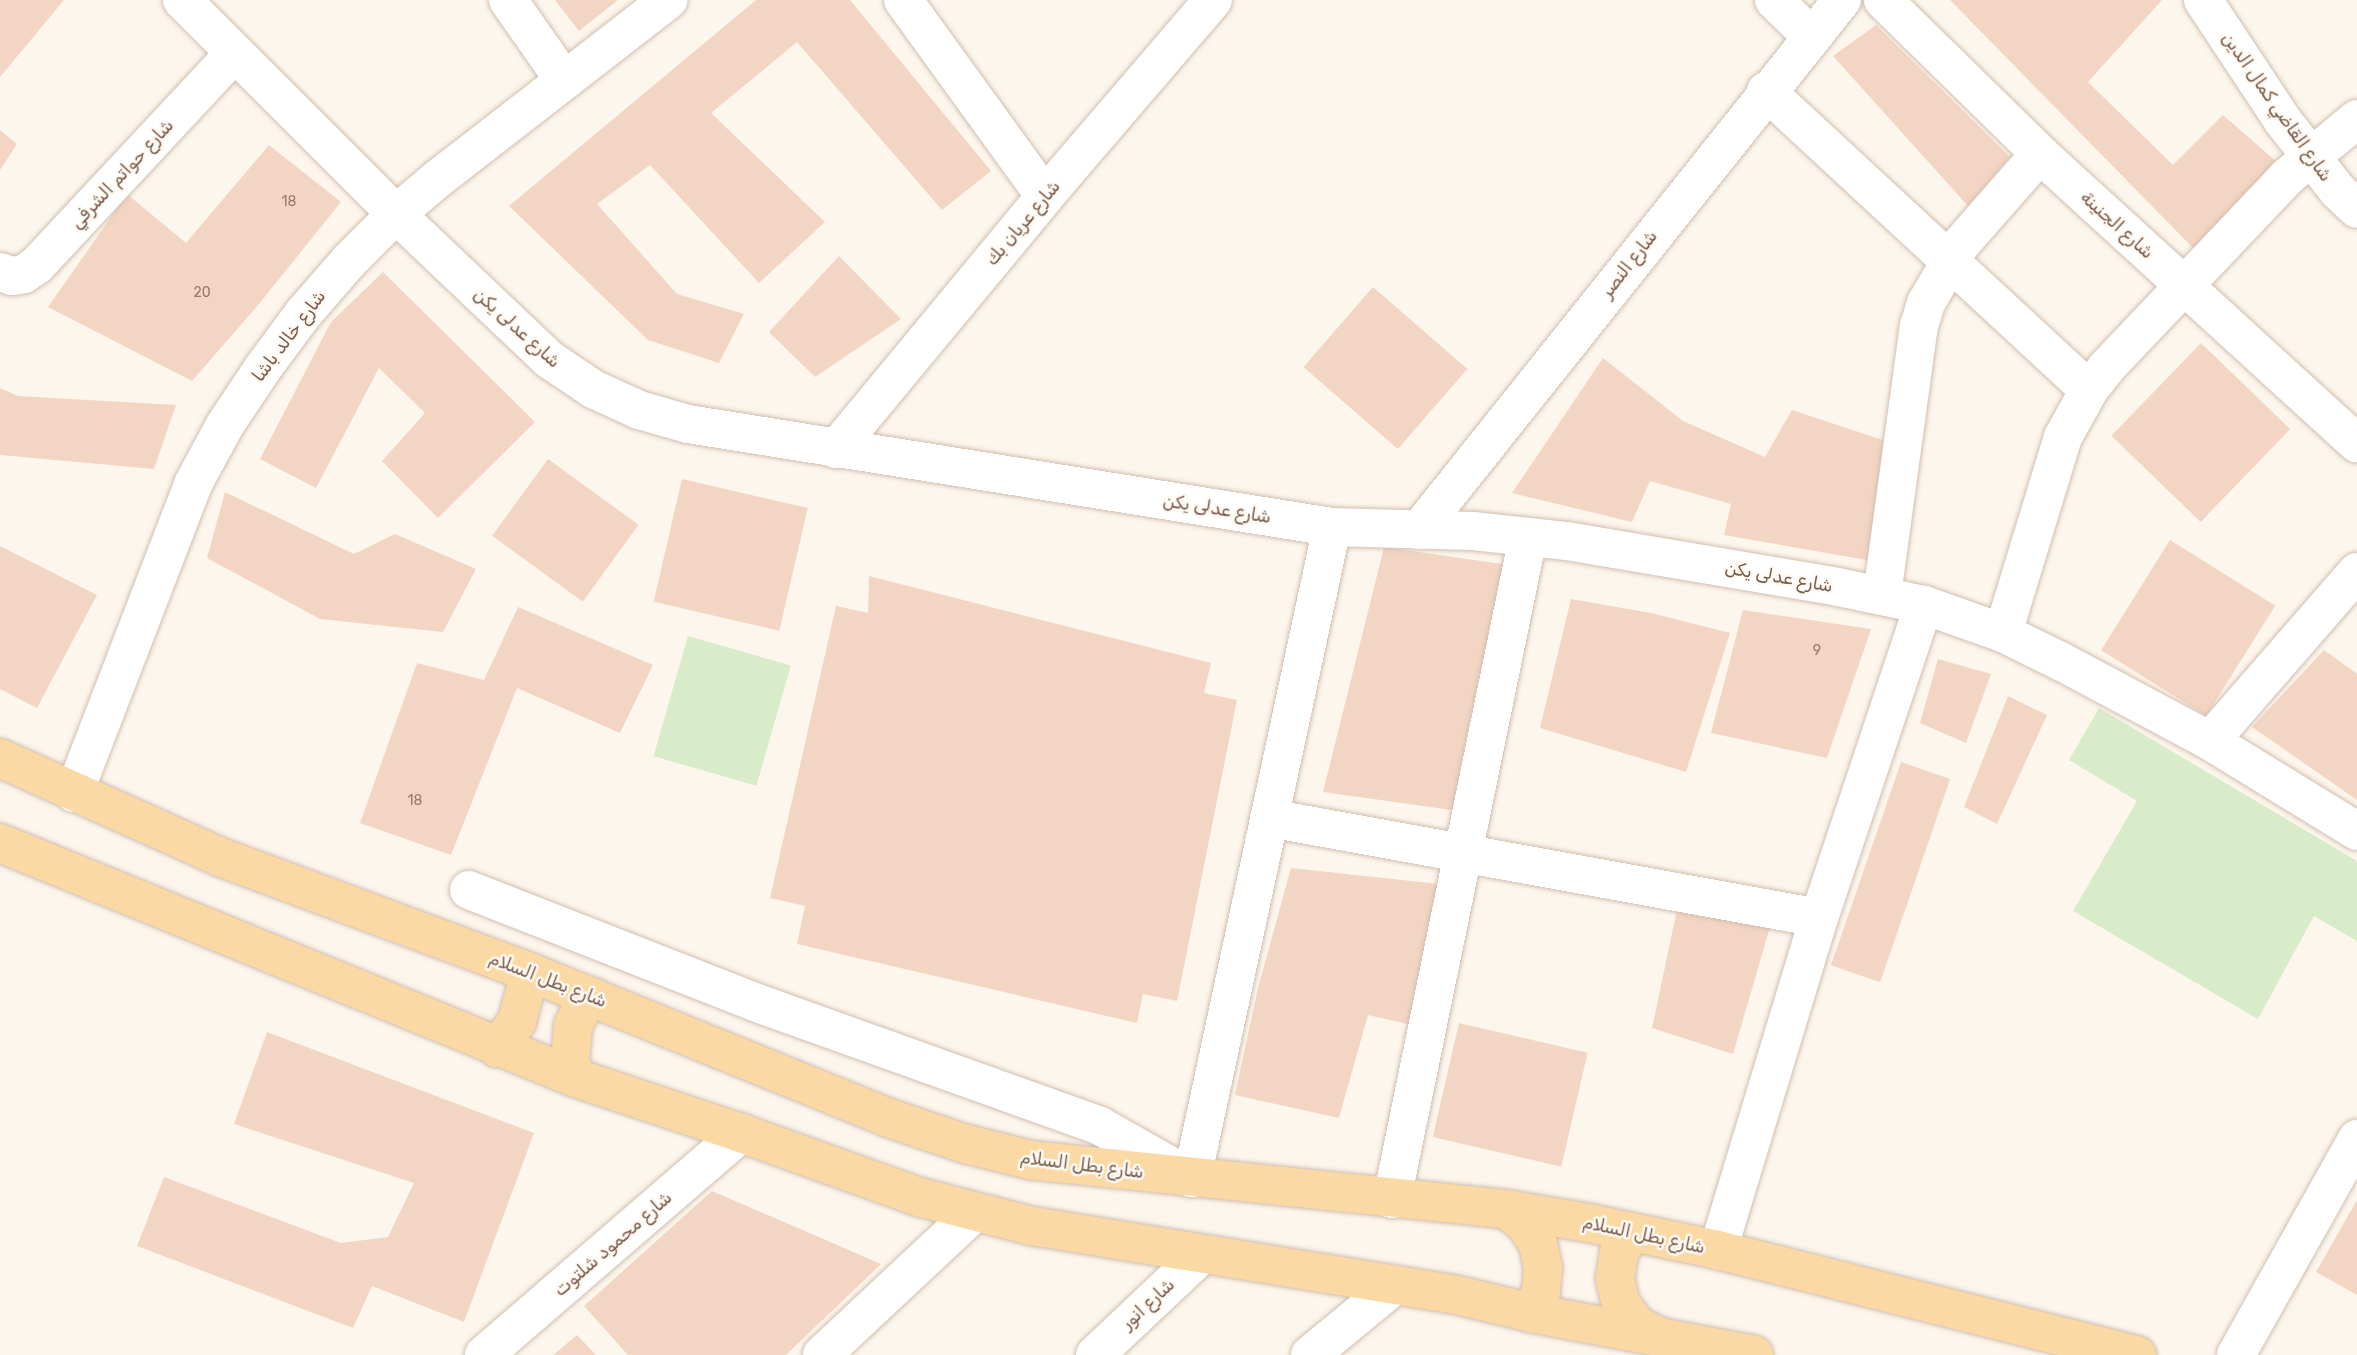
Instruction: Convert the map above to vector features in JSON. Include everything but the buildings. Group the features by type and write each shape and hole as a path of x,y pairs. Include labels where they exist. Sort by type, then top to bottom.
{"main road":[{"name":"شارع بطل السلام","path":"0,758 220,857 527,971 865,1109 966,1144 1030,1160 1506,1209 1718,1250 2137,1355"},
{"path":"0,843 496,1048 919,1197 974,1213 1118,1242 1457,1295 1532,1313 1754,1355"},
{"path":"496,1048 517,1021 526,988 527,971"},
{"path":"576,1078 569,1052 573,1026 581,1010 594,998"},
{"path":"1506,1209 1525,1224 1538,1244 1543,1268 1541,1292 1532,1313"},
{"path":"1632,1232 1619,1254 1615,1279 1622,1304 1637,1325 1660,1337"}],"street":[{"path":"508,0 564,80"},
{"name":"شارع خالد باشا","path":"74,793 193,484 225,425 303,314 348,262 396,214 668,0"},
{"path":"903,0 1045,196"},
{"name":"شارع عريان بك","path":"836,449 1045,196 1213,0"},
{"path":"1774,0 1812,37"},
{"name":"شارع النصر","path":"1419,530 1766,91 1842,0"},
{"name":"شارع الجنينة","path":"1883,0 2040,154 2357,443"},
{"name":"شارع عدلى يكن","path":"190,2 235,53 396,214 550,360 593,389 639,410 688,424 836,449 1332,527 1528,537 1882,595 1924,605 2003,633 2210,741 2357,831"},
{"name":"شارع القاضي كمال الدين","path":"2213,4 2310,156 2357,209"},
{"name":"شارع حواتم الشرفي","path":"0,272 12,276 24,274 37,265 235,53"},
{"path":"1766,91 2089,390"},
{"path":"2003,633 2063,437 2089,390 2184,286 2310,156 2357,119"},
{"path":"1882,595 1919,326 1926,303 1948,262 2040,154"},
{"path":"469,890 811,1023 1100,1126 1192,1178 1332,527"},
{"path":"1392,1199 1528,537"},
{"path":"2210,741 2357,572"},
{"path":"1718,1250 1819,918 1924,605"},
{"path":"1269,818 1819,918"},
{"name":"شارع محمود شلتوت","path":"484,1355 741,1133"},
{"path":"2236,1355 2357,1139"},
{"path":"822,1355 974,1213"},
{"name":"شارع انور","path":"1094,1355 1202,1254"},
{"path":"1310,1355 1395,1285"}],"green space":[{"path":"688,636 791,665 756,786 654,756"},
{"path":"2099,708 2357,861 2357,941 2314,916 2258,1019 2073,911 2137,801 2069,760"}]}
